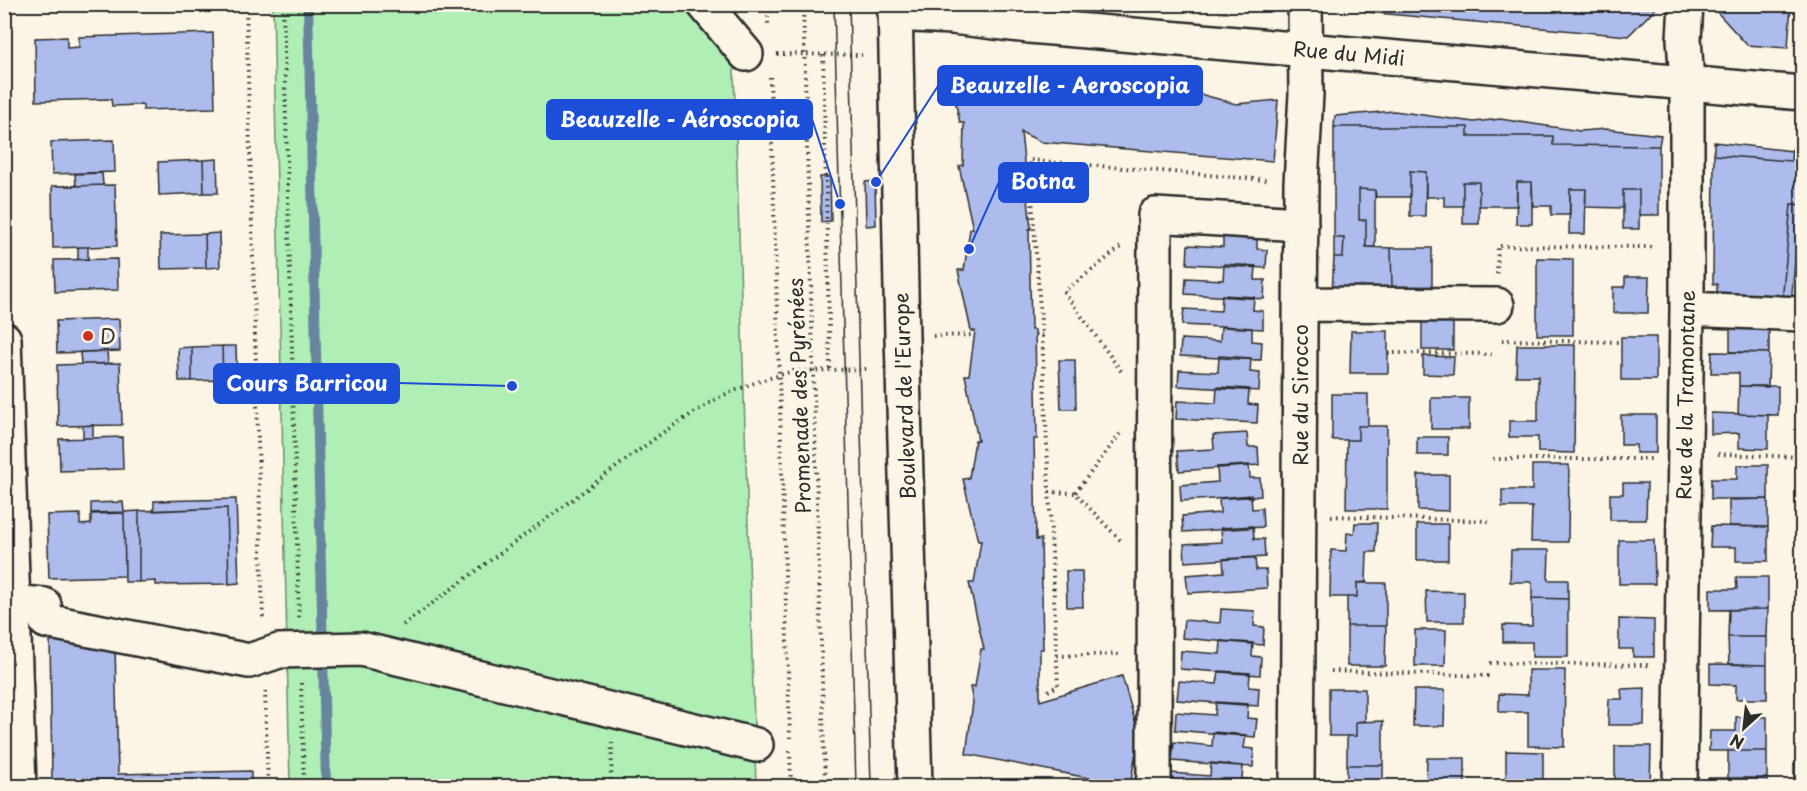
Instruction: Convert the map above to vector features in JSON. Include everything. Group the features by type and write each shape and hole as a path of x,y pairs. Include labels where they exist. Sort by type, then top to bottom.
{"street":[{"path":"704,4 761,51"},
{"name":"Rue du Sirocco","path":"1297,786 1301,183 1306,94 1305,4"},
{"name":"Rue de la Tramontane","path":"1680,786 1687,309 1687,82 1684,39 1686,4"},
{"name":"Rue du Midi","path":"895,9 1029,26 1803,93"},
{"name":"Boulevard de l'Europe","path":"895,9 902,349 919,786"},
{"path":"1152,786 1155,653 1155,215 1301,224"},
{"path":"1300,304 1497,304"},
{"path":"1687,309 1803,314"},
{"path":"4,339 19,786"},
{"path":"23,603 44,605 46,621 249,661 279,651 361,649 756,745"}],"path":[{"path":"246,4 268,786"},
{"path":"283,4 303,649 304,786"},
{"path":"768,4 761,51 779,375 791,786"},
{"name":"Promenade des Pyrénées","path":"803,4 825,786"},
{"path":"784,54 865,55"},
{"path":"823,55 830,370"},
{"path":"1048,692 1058,686 1057,656 1042,335 1029,160 1301,183"},
{"path":"1124,375 1064,292 1145,229 1154,228"},
{"path":"1497,304 1498,246 1658,248"},
{"path":"1035,335 1042,335"},
{"path":"1496,339 1621,342"},
{"path":"1388,353 1496,354"},
{"path":"361,649 401,627 665,431 719,397 793,371 873,369"},
{"path":"1075,493 1124,430"},
{"path":"1684,452 1803,457"},
{"path":"1493,459 1644,459"},
{"path":"1049,492 1075,493 1145,567 1154,568"},
{"path":"1299,516 1492,521"},
{"path":"1057,656 1155,653"},
{"path":"1490,663 1654,665"},
{"path":"1298,671 1489,676"},
{"path":"611,786 612,709"}],"green space":[{"path":"273,5 732,5 756,786 290,786"}],"building":[{"path":"1359,4 1660,4 1628,36 1366,12"},
{"path":"1718,4 1791,4 1788,48 1747,45 1717,12"},
{"path":"213,33 215,108 143,110 143,105 112,106 111,99 36,101 35,38 67,37 67,48 79,47 79,37"},
{"path":"949,73 1049,82 1084,92 1123,88 1160,98 1200,94 1236,104 1278,100 1273,161 1041,142 1021,132 1031,229 1029,229 1031,330 1035,330 1036,540 1041,539 1043,649 1040,649 1040,701 1122,676 1139,735 1130,786 966,754 973,702 970,687 975,687 981,649 984,649 969,583 974,583 981,541 978,541 963,479 969,478 975,440 978,440 965,375 969,375 975,331 971,331 958,270 964,270 970,229 973,229 959,166 963,165 964,123 960,123"},
{"path":"1394,111 1474,122 1500,119 1580,131 1606,129 1661,135 1659,146 1553,145 1553,136 1468,136 1468,127 1334,127 1335,116"},
{"path":"1334,127 1468,127 1468,136 1553,136 1553,145 1659,146 1659,215 1639,215 1639,190 1623,190 1623,208 1585,207 1586,189 1570,189 1570,215 1551,215 1551,206 1533,206 1532,182 1517,182 1517,206 1479,206 1479,182 1463,182 1463,206 1444,206 1444,197 1426,197 1426,172 1410,171 1410,197 1376,197 1375,190 1359,189 1359,220 1366,220 1366,247 1391,248 1392,287 1404,287 1405,292 1332,293 1334,257 1343,257 1344,238 1334,238"},
{"path":"114,140 115,172 52,174 51,142"},
{"path":"1714,142 1792,151 1791,161 1714,155"},
{"path":"1792,149 1802,150 1802,205 1791,204 1782,303 1717,303 1717,284 1713,284 1714,155 1791,161"},
{"path":"217,159 218,193 204,193 203,160"},
{"path":"203,160 204,193 159,195 158,162"},
{"path":"1410,171 1426,172 1425,216 1410,216"},
{"path":"102,173 103,185 76,186 75,174"},
{"path":"820,177 830,177 831,221 821,222"},
{"path":"875,181 876,225 866,226 865,182"},
{"path":"1463,182 1479,182 1479,224 1463,224"},
{"path":"1517,182 1532,182 1532,224 1516,224"},
{"path":"115,185 117,246 53,248 52,186"},
{"path":"1359,189 1375,190 1375,247 1366,247 1366,220 1359,220"},
{"path":"1570,189 1586,189 1585,234 1569,234"},
{"path":"1623,190 1639,190 1639,229 1623,229"},
{"path":"1791,204 1802,205 1802,213 1800,212 1791,303 1782,303"},
{"path":"219,233 220,267 206,268 205,234"},
{"path":"1223,233 1257,234 1257,249 1267,250 1266,268 1187,264 1188,245 1223,247"},
{"path":"205,234 206,268 161,269 160,235"},
{"path":"1334,238 1344,238 1343,257 1334,257"},
{"path":"78,247 88,247 88,259 78,260"},
{"path":"1391,248 1432,248 1432,293 1405,292 1404,287 1392,287"},
{"path":"1537,258 1573,259 1573,335 1537,335"},
{"path":"117,259 118,290 55,292 54,260"},
{"path":"1224,264 1256,266 1255,280 1265,280 1264,299 1185,294 1186,278 1223,280"},
{"path":"1625,277 1649,277 1648,313 1613,313 1613,287 1625,287"},
{"path":"1222,295 1254,297 1253,310 1263,311 1263,329 1182,325 1184,309 1221,311"},
{"path":"1422,314 1453,314 1453,350 1422,350"},
{"name":"D","path":"119,319 120,351 57,353 56,321"},
{"path":"1730,325 1769,325 1769,353 1730,352"},
{"path":"1221,326 1252,328 1252,341 1262,342 1261,360 1180,356 1181,339 1220,341"},
{"path":"1351,331 1388,331 1388,373 1350,373"},
{"path":"1621,337 1656,337 1656,380 1621,380"},
{"path":"1517,345 1575,345 1574,453 1538,452 1538,437 1509,437 1509,421 1538,421 1538,376 1516,376"},
{"path":"222,346 236,346 237,379 223,380"},
{"path":"222,346 223,380 192,381 192,347"},
{"path":"192,347 192,381 179,381 178,348"},
{"path":"107,351 108,364 81,364 80,352"},
{"path":"1712,352 1769,353 1768,387 1739,386 1739,373 1711,373"},
{"path":"1219,356 1251,358 1250,372 1260,373 1259,391 1178,386 1179,370 1218,372"},
{"path":"1423,356 1454,357 1453,375 1423,374"},
{"path":"1059,360 1075,360 1076,409 1061,409"},
{"path":"120,363 122,425 58,426 57,365"},
{"path":"1739,386 1778,386 1778,415 1738,414"},
{"path":"1217,387 1249,389 1248,404 1258,405 1257,423 1176,419 1177,401 1216,403"},
{"path":"1332,394 1368,394 1368,426 1358,426 1358,440 1332,440"},
{"path":"1431,398 1469,398 1469,429 1431,429"},
{"path":"1711,413 1768,415 1768,449 1739,448 1739,433 1711,434"},
{"path":"1621,415 1656,415 1656,453 1636,453 1636,445 1621,445"},
{"path":"93,425 93,438 83,438 83,426"},
{"path":"1358,426 1387,426 1387,509 1346,509 1347,440 1358,440"},
{"path":"1247,433 1248,447 1258,447 1259,465 1179,471 1177,451 1214,449 1213,435"},
{"path":"122,437 123,469 60,471 59,439"},
{"path":"1417,437 1448,437 1448,455 1417,455"},
{"path":"1249,465 1250,478 1260,478 1261,496 1181,501 1180,485 1218,482 1217,467"},
{"path":"1532,465 1569,465 1568,542 1531,542 1532,507 1502,507 1502,490 1532,490"},
{"path":"1737,465 1768,465 1768,499 1711,499 1711,479 1737,479"},
{"path":"1418,475 1449,475 1449,511 1418,510"},
{"path":"1623,483 1647,483 1646,520 1610,520 1610,494 1623,494"},
{"path":"1251,495 1252,509 1262,508 1263,527 1183,532 1182,516 1220,513 1219,498"},
{"path":"236,499 239,583 229,584 227,508 154,511 154,501"},
{"path":"1768,499 1768,527 1729,526 1729,500"},
{"path":"123,502 124,512 91,513 91,503"},
{"path":"227,508 229,584 156,585 156,581 139,582 139,511"},
{"path":"139,511 139,582 125,582 124,512"},
{"path":"124,513 125,576 49,578 47,515 80,514 80,525 91,524 91,514"},
{"path":"1355,523 1377,523 1376,552 1367,552 1366,582 1357,583 1357,597 1330,597 1331,550 1346,551 1347,533 1354,534"},
{"path":"1417,524 1448,524 1448,560 1417,560"},
{"path":"1253,526 1254,539 1264,539 1265,557 1185,562 1184,544 1222,542 1221,528"},
{"path":"1711,526 1768,527 1768,561 1736,561 1736,547 1710,547"},
{"path":"1619,540 1654,540 1655,584 1619,584"},
{"path":"1511,550 1549,550 1548,580 1568,580 1568,599 1532,598 1532,582 1510,582"},
{"path":"1255,557 1256,570 1266,570 1267,588 1188,593 1186,575 1224,572 1223,559"},
{"path":"1066,571 1082,571 1083,607 1067,607"},
{"path":"1736,577 1768,577 1768,609 1710,610 1710,589 1737,589"},
{"path":"1357,583 1386,583 1386,626 1347,626 1347,597 1357,597"},
{"path":"1426,591 1464,592 1464,622 1427,622"},
{"path":"1532,598 1568,599 1568,657 1532,657 1532,642 1503,642 1503,625 1532,626"},
{"path":"1221,609 1255,611 1254,626 1264,627 1263,645 1182,638 1184,620 1220,623"},
{"path":"1768,609 1767,637 1728,637 1729,610"},
{"path":"1619,619 1654,620 1654,657 1633,657 1633,649 1619,649"},
{"path":"1347,626 1386,626 1385,666 1347,666"},
{"path":"1415,630 1446,630 1445,666 1415,666"},
{"path":"50,635 115,646 118,774 251,771 251,786 126,786 126,780 52,781"},
{"path":"1728,637 1767,637 1767,665 1729,664"},
{"path":"1221,641 1253,643 1252,656 1261,657 1260,675 1180,669 1181,651 1220,654"},
{"path":"1710,664 1767,665 1767,699 1736,699 1736,685 1710,684"},
{"path":"1528,670 1565,670 1564,747 1528,746 1528,712 1499,712 1499,694 1528,695"},
{"path":"1219,671 1250,673 1249,687 1259,688 1258,706 1177,700 1179,681 1217,684"},
{"path":"1645,688 1644,725 1608,725 1609,699 1622,699 1621,689"},
{"path":"1329,689 1365,689 1365,721 1356,722 1356,736 1329,736"},
{"path":"1414,690 1445,690 1444,726 1413,726"},
{"path":"1216,702 1248,704 1247,718 1257,719 1255,737 1175,730 1176,712 1215,715"},
{"path":"1736,717 1767,717 1767,751 1709,751 1710,731 1736,731"},
{"path":"1383,721 1383,765 1347,765 1347,736 1356,736 1356,722"},
{"path":"1213,732 1246,735 1244,748 1254,749 1253,767 1172,761 1174,742 1212,746"},
{"path":"1615,746 1651,746 1650,786 1615,786"},
{"path":"1506,751 1543,752 1543,782 1562,783 1562,786 1528,786 1528,783 1506,783"},
{"path":"1728,751 1767,751 1767,778 1728,778"},
{"path":"1427,758 1465,758 1465,786 1426,786"},
{"path":"1211,763 1243,766 1242,779 1252,780 1251,786 1170,786 1171,773 1210,776"},
{"path":"1794,764 1802,764 1802,778 1794,778"},
{"path":"1347,765 1383,765 1383,786 1347,786"},
{"path":"1709,778 1767,778 1767,786 1709,786"}],"waterway":[{"path":"308,4 326,786"}],"tram line":[{"path":"834,4 856,786"},
{"path":"849,4 871,786"}],"place":[{"name":"Beauzelle - Aeroscopia","path":"876,182"},
{"name":"Beauzelle - Aéroscopia","path":"840,204"},
{"name":"Botna","path":"969,249"},
{"name":"D","path":"88,336"},
{"name":"Cours Barricou","path":"512,386"}]}
